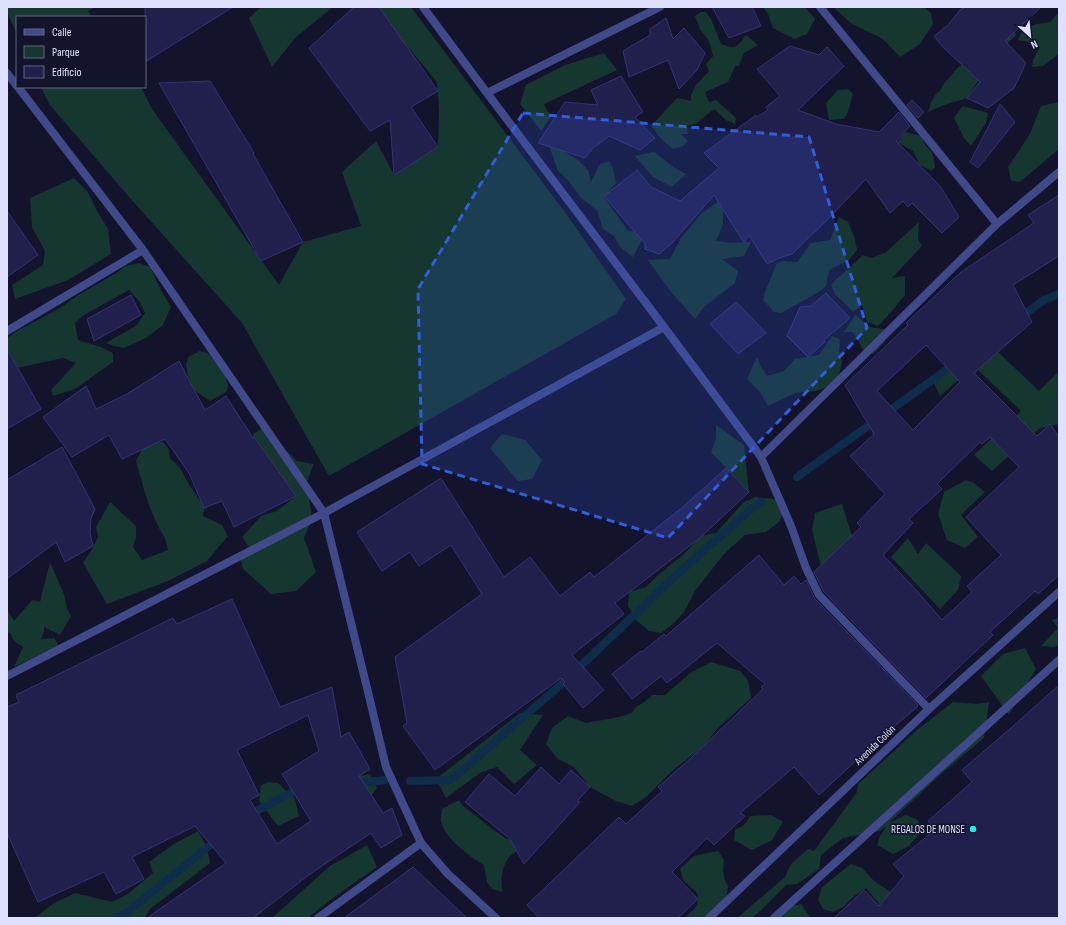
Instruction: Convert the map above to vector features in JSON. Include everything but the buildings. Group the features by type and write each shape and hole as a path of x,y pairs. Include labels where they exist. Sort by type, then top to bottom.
{"street":[{"path":"424,7 761,457 791,526 806,568 819,595 929,709"},
{"path":"487,93 660,7"},
{"path":"820,7 997,224"},
{"path":"7,73 16,86"},
{"path":"18,88 143,250 324,513 386,767 421,843 448,874 496,918"},
{"path":"761,457 997,224 1059,172"},
{"path":"7,331 143,250"},
{"path":"7,676 324,513 664,327"},
{"name":"Avenida Colón","path":"709,918 929,709 1059,592"},
{"path":"774,918 1059,660"},
{"path":"318,918 421,843"}],"highlighted area":[{"path":"523,113 809,137 867,328 668,538 422,464 418,289"}],"green space":[{"path":"7,7 96,7 88,11 91,16 16,16 16,32 7,12"},
{"path":"261,7 333,7 295,38 272,67 249,18"},
{"path":"378,7 411,7 564,211 626,299 616,314 329,476 242,323 130,198 49,104 41,88 142,88 152,109 279,285 303,242 361,226 342,172 376,141 394,175 438,147 439,109 437,82 388,23"},
{"path":"763,7 805,7 815,19 807,34 794,39 773,28 768,14"},
{"path":"836,7 924,7 931,13 933,24 920,44 900,57 883,39 852,24 835,9"},
{"path":"701,12 706,12 711,19 721,44 730,47 736,46 746,35 758,45 744,53 739,66 735,66 728,82 705,92 709,102 716,100 736,118 735,124 726,120 714,109 697,123 687,126 688,134 681,134 688,141 683,146 673,149 663,141 651,126 677,98 691,101 691,95 696,85 709,71 706,64 713,56 709,41 700,29 695,16"},
{"path":"1059,12 1059,54 1043,66 1032,67 1033,60 1039,48 1030,42 1018,40 1023,29 1037,24 1050,22"},
{"path":"1011,22 1016,35 999,52 967,98 928,112 931,102 936,94 940,91 958,67 970,62"},
{"path":"604,53 617,70 544,104 551,117 541,131 520,104 526,85 565,65"},
{"path":"848,89 853,94 847,115 843,119 829,120 826,103 838,90"},
{"path":"1058,102 1059,149 1020,182 1011,181 1008,167 1030,134 1041,106"},
{"path":"963,106 988,113 986,123 971,146 964,138 954,118"},
{"path":"905,132 921,136 926,146 932,152 935,167 932,171 920,165 913,151 897,142"},
{"path":"548,143 577,159 588,170 591,182 600,164 609,161 613,169 616,183 604,197 628,231 646,232 633,257 620,247 614,236 603,229 597,210 581,198 568,180 558,171"},
{"path":"654,152 675,168 686,174 672,187 653,177 635,156"},
{"path":"74,178 88,192 108,229 111,254 68,280 15,299 12,285 43,265 45,251 32,227 30,198"},
{"path":"719,201 723,210 723,224 716,241 731,243 751,242 744,256 722,259 738,271 735,283 704,307 695,319 671,292 648,260 670,259 681,238 702,213"},
{"path":"839,217 848,222 855,239 857,250 849,260 829,270 826,286 819,292 781,313 774,312 763,300 777,263 784,261 797,262 811,243 830,240"},
{"path":"919,222 918,239 922,246 892,278 905,276 905,295 878,326 867,322 862,305 853,312 835,294 831,285 863,255 871,258 885,253"},
{"path":"139,263 150,267 171,307 163,325 146,338 124,348 106,343 137,325 145,313 140,302 129,290 84,315 75,323 78,340 101,347 113,353 113,362 75,389 53,396 51,390 76,363 63,358 17,368 7,347 7,338 15,332 62,307 75,297 116,273 125,266"},
{"path":"855,315 870,327 888,330 884,343 873,354 863,350 852,332 844,332"},
{"path":"832,336 840,339 839,352 842,362 839,375 832,385 816,391 795,393 768,406 760,392 747,379 757,357 767,376 784,371 795,359 819,355"},
{"path":"978,342 998,352 1039,391 1059,371 1059,424 1040,428 992,471 974,455 1021,411 974,366 940,396 934,383"},
{"path":"200,351 209,354 218,364 225,374 228,386 226,392 210,401 194,390 186,365 188,357"},
{"path":"716,425 744,445 749,492 711,452 716,438"},
{"path":"263,428 297,461 314,464 307,481 312,519 304,538 316,572 296,591 271,594 243,569 240,556 251,550 242,537 261,516 277,511 296,496 254,437 253,434"},
{"path":"502,434 525,440 542,460 532,479 518,481 490,448"},
{"path":"146,442 163,442 168,448 170,458 180,468 190,486 201,502 205,505 203,516 222,525 228,536 207,561 168,581 107,604 83,563 98,537 96,527 110,502 136,526 136,537 133,547 142,560 168,550 165,538 150,508 136,461"},
{"path":"966,480 974,483 985,492 961,515 978,537 965,548 947,540 938,514 944,492"},
{"path":"755,497 775,499 784,511 779,522 766,532 745,535 724,554 695,591 684,612 673,624 661,633 649,631 636,620 628,606 629,592 646,587 684,554 701,536 716,533 744,502"},
{"path":"842,504 852,536 821,567 812,530 815,513"},
{"path":"908,538 918,554 926,543 961,576 958,590 940,609 891,557"},
{"path":"50,562 64,594 67,608 71,616 60,635 44,627 44,632 41,639 54,638 59,646 14,667 23,647 14,641 10,633 7,632 7,609 14,621 32,600 40,602"},
{"path":"1059,618 1059,645 1054,647 1041,646 1058,628 1052,620"},
{"path":"1025,648 1036,669 1009,715 981,676 1003,654"},
{"path":"711,662 740,671 748,680 751,698 717,729 703,747 673,770 646,797 632,806 616,801 590,787 574,767 558,759 546,744 552,728 568,716 586,723 632,713 636,707 653,695 665,695 690,673"},
{"path":"953,702 977,704 989,702 984,738 941,774 889,823 906,815 918,820 921,832 909,846 893,854 877,845 886,826 880,831 843,838 821,855 819,869 797,884 786,885 751,918 737,918 785,877 791,864 808,849 814,851 857,792 858,784 917,730"},
{"path":"520,713 543,715 520,750 537,765 514,784 497,767 480,773 446,798 436,779"},
{"path":"370,774 377,788 372,795 365,799 359,776"},
{"path":"269,782 278,783 295,799 299,816 278,826 259,801 261,785"},
{"path":"459,800 462,805 495,831 505,838 513,841 518,850 511,855 504,866 502,892 492,889 487,882 484,865 453,841 444,828 441,821 442,809"},
{"path":"771,815 783,822 772,840 752,850 734,840 735,830 744,825 750,816"},
{"path":"198,831 207,847 210,863 150,909 145,918 36,918 54,903 75,893 112,902 129,893 153,873 149,862 174,844"},
{"path":"367,845 377,867 333,898 308,918 272,918 330,866"},
{"path":"718,851 724,860 723,870 728,887 727,895 704,918 684,918 696,907 698,896 696,892 684,881 680,869 694,856"},
{"path":"851,864 862,868 874,881 891,892 891,918 866,888 853,897 843,907 833,912 823,909 818,900 822,887"},
{"path":"801,904 811,918 779,918 793,906"}],"waterway":[{"path":"1019,318 1044,300 1059,294"},
{"path":"797,477 956,363"},
{"path":"410,781 451,780 565,681 675,576 761,502"},
{"path":"353,783 386,780"},
{"path":"247,816 302,787"},
{"path":"116,918 126,913 219,838"}],"place":[{"name":"REGALOS DE MONSE","path":"973,829"}]}
